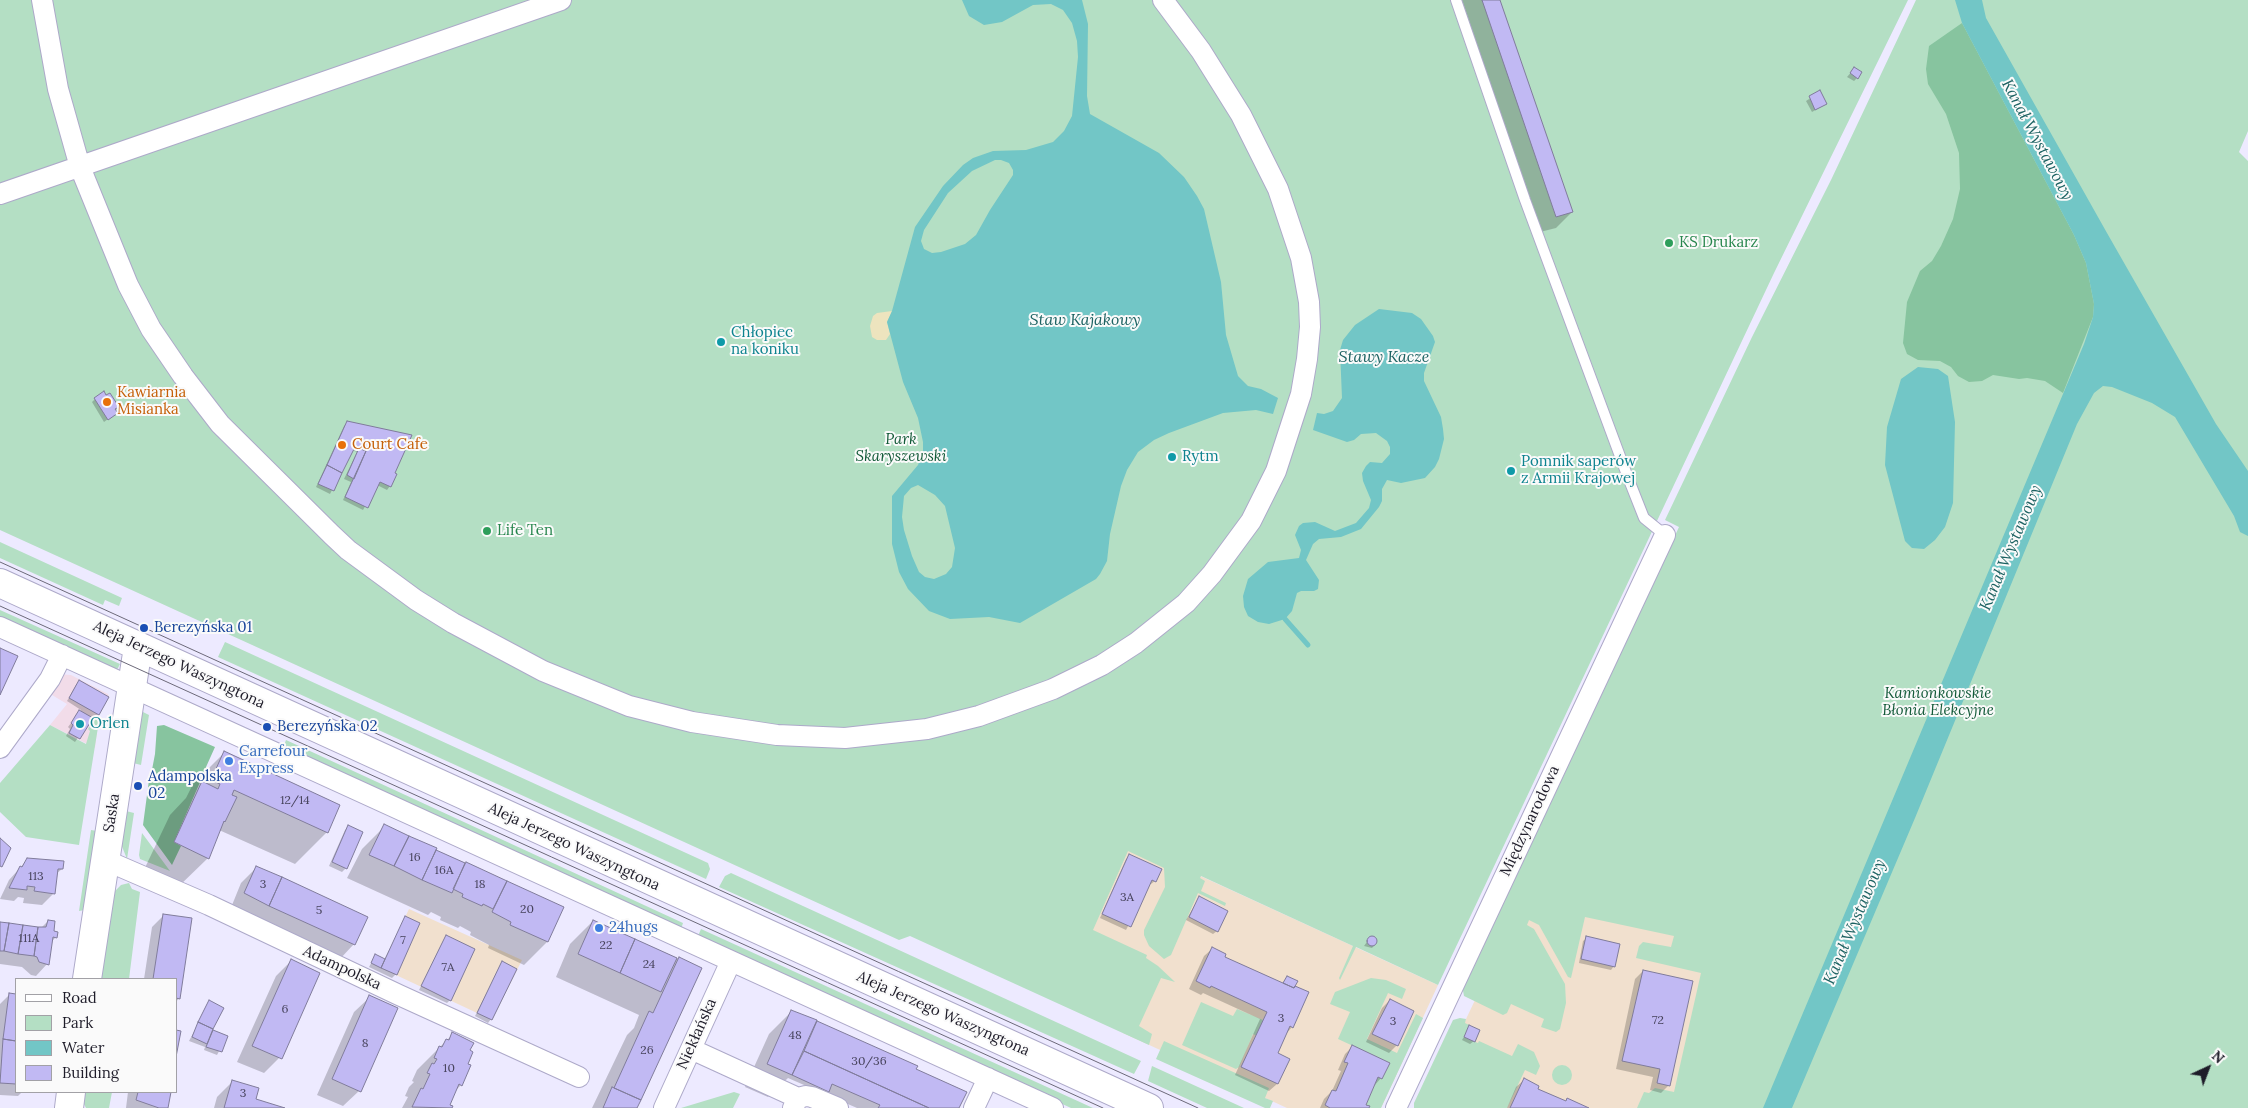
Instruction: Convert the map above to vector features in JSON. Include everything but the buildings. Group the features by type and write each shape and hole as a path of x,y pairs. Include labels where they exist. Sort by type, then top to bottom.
{"main road":[{"name":"Aleja Jerzego Waszyngtona","path":"0,584 1150,1108"},
{"name":"Saska","path":"87,978 138,647"},
{"path":"69,1108 71,1093"}],"street":[{"path":"42,0 58,89 80,167 128,285 151,329 183,376 231,435 316,520 348,550 416,600 453,623 543,671 629,706 664,716 777,736 815,738 845,738 927,729 998,711 1053,689 1102,665 1155,629 1186,603 1235,544 1251,521 1264,495 1284,448 1300,394 1308,351 1310,327 1309,302 1301,258 1278,189 1241,115 1201,51 1163,0"},
{"path":"0,194 561,0"},
{"name":"Międzynarodowa","path":"1396,1108 1666,536"},
{"path":"0,627 1053,1108"},
{"path":"0,748 50,679 62,655"},
{"name":"Adampolska","path":"105,860 209,904 399,994 579,1076"},
{"name":"Niekłańska","path":"664,1108 731,961"},
{"path":"690,1050 796,1103 812,1096 838,1108"},
{"path":"974,1108 988,1078"}],"lane":[{"path":"1456,0 1525,200 1627,475 1644,518 1666,536"}],"shaded area":[{"path":"1962,23 2074,235 2086,263 2094,304 2093,317 2063,393 2045,381 2027,378 2019,379 1993,375 1982,381 1969,382 1958,376 1951,367 1940,361 1918,360 1907,354 1903,343 1907,302 1920,271 1932,261 1941,246 1953,219 1960,189 1959,153 1946,114 1928,84 1926,69 1929,46"},
{"path":"58,674 71,675 108,694 109,697 99,715 95,748 50,725 67,704 47,692"},
{"path":"164,725 215,747 202,776 185,773 151,775 157,726"},
{"path":"184,778 201,780 174,842 181,846 172,865 143,825 149,780"},
{"path":"1122,840 1438,985 1381,1108 1287,1108 1123,1033 1081,929"},
{"path":"1527,890 1726,928 1684,1108 1424,1108"},
{"path":"409,909 522,960 492,1020 381,968"}],"green space":[{"name":"Park Skaryszewski","path":"0,0 1908,0 1774,273 1438,985 1356,947 1340,980 1339,978 1353,946 1201,876 1200,878 1205,881 1201,891 1226,903 1225,906 1198,893 1171,955 1164,959 1149,946 1144,930 1165,887 1164,868 1128,851 1093,930 1147,955 1146,958 1175,982 1161,978 1139,1026 1152,1034 1149,1045 910,936 899,940 0,530"},
{"name":"Kamionkowskie Błonia Elekcyjne","path":"1916,0 2248,0 2248,131 2239,152 2248,161 2248,1108 1637,1108 1644,1092 1649,1093 1655,1088 1674,1092 1701,973 1636,958 1639,946 1643,942 1671,947 1674,936 1585,917 1571,978 1568,977 1539,925 1529,920 1527,925 1534,929 1565,984 1566,1003 1560,1029 1556,1032 1541,1027 1544,1019 1511,1004 1507,1013 1503,1015 1464,996 1462,985 1679,527 1665,520 1752,337 1831,180"},
{"path":"0,542 122,598 119,606 105,600 103,605 0,558"},
{"path":"0,610 120,664 116,670 0,618"},
{"path":"225,642 708,863 710,869 706,879 218,657"},
{"path":"143,712 149,715 141,765 133,763 140,716"},
{"path":"95,719 99,721 79,845 26,837 0,812 0,783 50,725 86,744 90,731 88,729"},
{"path":"286,740 683,923 681,929 283,748"},
{"path":"126,811 134,813 127,859 121,844"},
{"path":"91,830 97,831 85,910 79,911"},
{"path":"142,833 170,871 140,859"},
{"path":"731,873 1141,1061 1134,1074 719,887 725,876"},
{"path":"129,883 132,889 140,892 129,978 101,978 114,892 121,885"},
{"path":"701,929 1093,1108 1071,1108 698,936"},
{"path":"1371,978 1386,980 1406,989 1402,999 1388,993 1367,1039 1397,1053 1416,1014 1423,1018 1381,1108 1369,1108 1366,1105 1378,1077 1382,1078 1390,1063 1338,1039 1350,1012 1330,1004 1335,992"},
{"path":"1201,1002 1233,1016 1237,1009 1263,1020 1257,1036 1253,1034 1239,1067 1236,1069 1182,1045"},
{"path":"1466,1019 1465,1023 1469,1025 1464,1037 1478,1043 1479,1041 1512,1056 1518,1044 1534,1052 1540,1066 1536,1075 1525,1070 1507,1108 1414,1108 1414,1103 1453,1020"},
{"path":"1164,1041 1269,1088 1265,1098 1273,1101 1270,1108 1265,1108 1156,1059"},
{"path":"1562,1065 1569,1068 1572,1075 1569,1082 1562,1085 1555,1082 1552,1075 1555,1068"},
{"path":"1152,1066 1244,1108 1207,1108 1148,1081"},
{"path":"734,1092 740,1094 733,1108 681,1108"},
{"path":"84,1093 112,1093 109,1108 86,1108 83,1102"}],"sand":[{"path":"892,311 887,322 890,334 886,340 877,340 872,337 870,326 873,316 877,313"}],"water":[{"name":"Staw Kajakowy","path":"962,0 1082,0 1088,24 1087,96 1090,114 1159,153 1184,177 1197,196 1204,209 1221,282 1226,335 1238,376 1248,386 1261,389 1278,398 1273,414 1256,410 1223,413 1169,433 1154,440 1138,452 1127,470 1121,486 1110,534 1107,561 1100,574 1096,579 1020,623 989,617 950,619 929,611 908,589 899,572 892,544 892,496 918,465 923,451 918,418 903,382 887,322 892,311 915,227 943,186 963,165 973,158 993,151 1026,150 1053,142 1064,131 1072,116 1078,57 1077,41 1072,23 1063,10 1051,4 1033,5 1002,22 984,25 969,16","holes":["995,160 1009,163 1013,170 1013,175 976,235 965,244 941,252 932,253 924,249 921,241 924,230 948,193 972,171","918,485 935,495 945,506 955,548 952,567 946,574 934,579 925,577 919,572 904,530 902,517 904,496 911,488"]},
{"name":"Kanał Wystawowy","path":"1955,0 1982,0 1986,18 2107,233 2216,424 2248,471 2248,536 2240,532 2234,516 2175,417 2152,403 2112,387 2103,386 2094,393 2077,424 1915,818 1792,1108 1763,1108 2084,344 2093,317 2094,304 2086,263 2074,235 1962,23"},
{"name":"Stawy Kacze","path":"1379,309 1412,313 1421,319 1433,336 1435,342 1424,373 1424,381 1441,417 1444,439 1439,459 1435,467 1425,478 1401,483 1387,480 1382,489 1382,501 1379,507 1361,529 1341,537 1319,539 1313,544 1306,560 1319,580 1318,589 1297,593 1292,611 1285,619 1269,624 1258,622 1248,616 1244,607 1243,596 1248,579 1268,562 1299,558 1301,550 1295,535 1299,526 1303,523 1315,522 1335,531 1356,523 1369,508 1371,500 1363,481 1362,473 1370,462 1382,463 1390,454 1390,447 1387,441 1376,433 1361,434 1354,440 1347,442 1313,430 1317,413 1324,414 1333,411 1342,398 1340,350 1343,340 1355,325"},
{"path":"1918,367 1938,369 1948,376 1955,422 1953,503 1945,527 1935,540 1924,549 1912,548 1905,541 1885,465 1887,427 1901,379"}],"waterway":[{"path":"1285,619 1308,645"}],"tram line":[{"path":"0,562 1198,1108"},
{"path":"0,606 1103,1108"}],"place":[{"name":"KS Drukarz","path":"1669,243"},
{"name":"Chłopiec na koniku","path":"721,342"},
{"name":"Kawiarnia Misianka","path":"107,402"},
{"name":"Court Cafe","path":"342,445"},
{"name":"Rytm","path":"1172,457"},
{"name":"Pomnik saperów z Armii Krajowej","path":"1511,471"},
{"name":"Life Ten","path":"487,531"},
{"name":"Berezyńska 01","path":"144,628"},
{"name":"Orlen","path":"80,724"},
{"name":"Berezyńska 02","path":"267,727"},
{"name":"Carrefour Express","path":"229,761"},
{"name":"Adampolska 02","path":"138,786"},
{"name":"24hugs","path":"599,928"}]}
